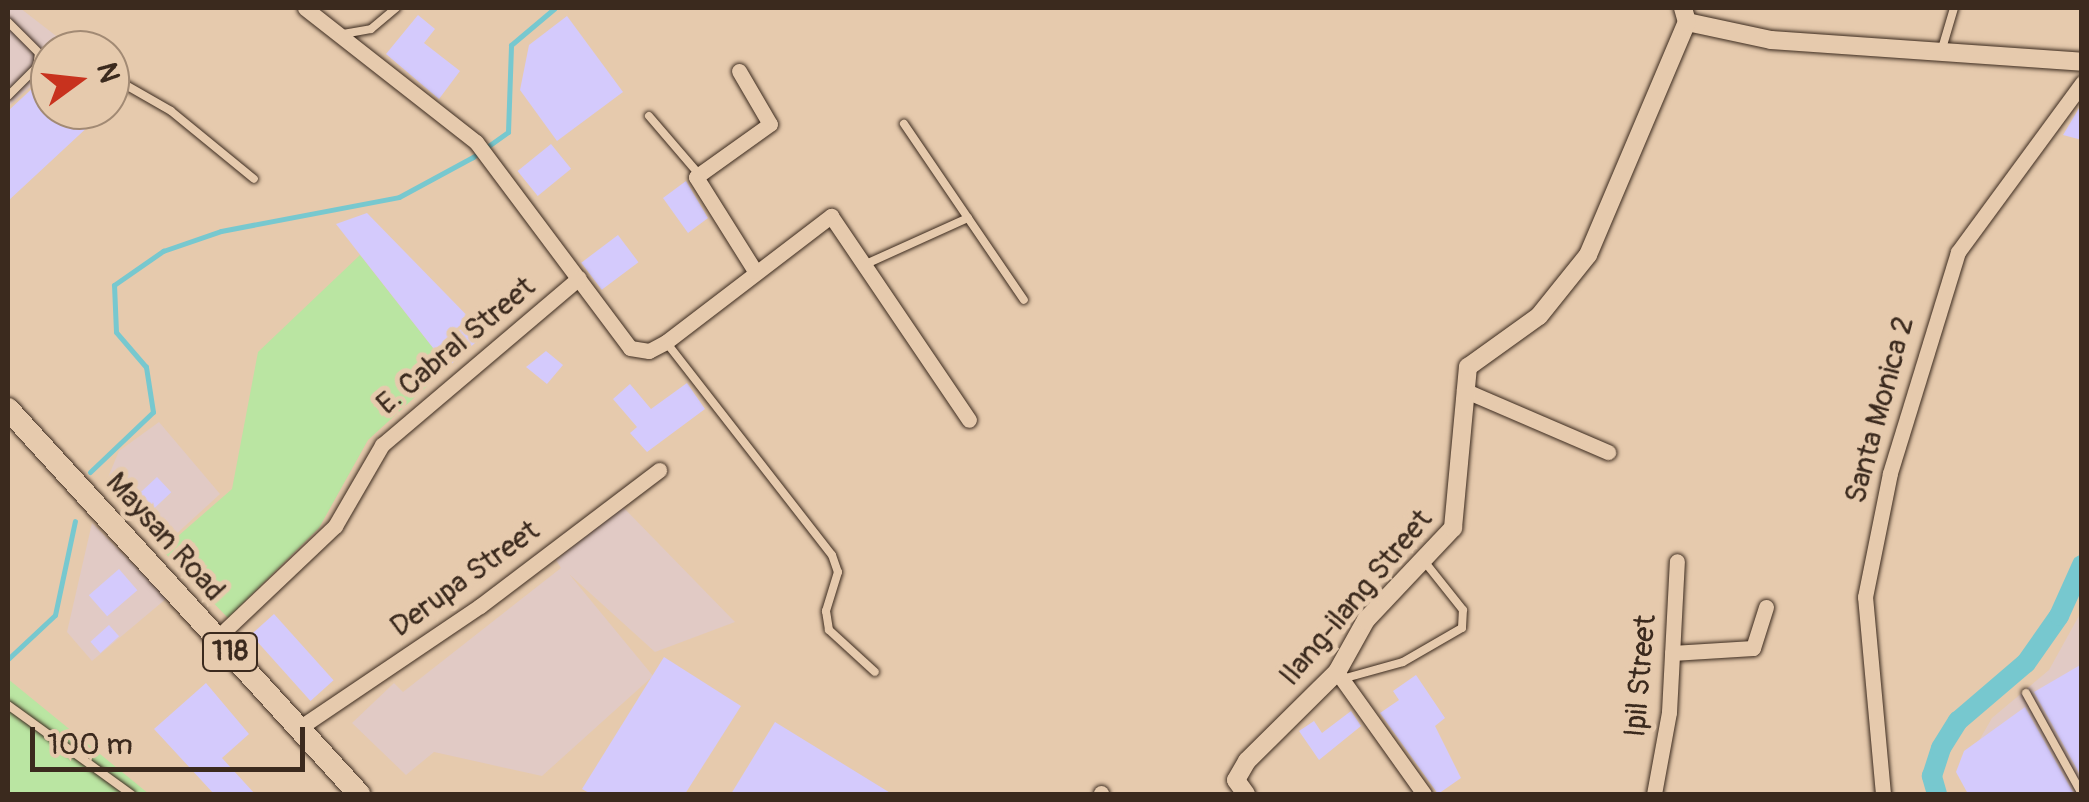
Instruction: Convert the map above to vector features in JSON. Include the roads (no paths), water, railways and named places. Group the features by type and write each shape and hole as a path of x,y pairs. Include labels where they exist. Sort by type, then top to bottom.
{"main road":[{"name":"Maysan Road","path":"8,409 359,794"}],"street":[{"path":"305,8 476,142 495,162 630,348 649,351 666,342 832,216 969,420"},
{"path":"1685,14 1771,40 2082,62"},
{"name":"Ilang-ilang Street","path":"1246,794 1236,780 1247,762 1340,675 1366,620 1458,519 1464,390 1478,354 1539,316 1588,256 1685,14"},
{"path":"739,71 770,124 697,172 698,183 755,271"},
{"name":"Santa Monica 2","path":"1882,794 1865,597 1890,473 1958,252 2082,83"},
{"name":"E. Cabral Street","path":"217,638 335,526 382,445 579,278"},
{"path":"1464,390 1608,452"},
{"name":"Derupa Street","path":"299,728 480,606 659,470"},
{"name":"Ipil Street","path":"1654,794 1672,653 1677,562"},
{"path":"1672,653 1753,648 1766,607"},
{"path":"1340,675 1424,794"}],"lane":[{"path":"338,35 371,29 396,8"},
{"path":"1941,52 1954,8"},
{"path":"8,22 30,44"},
{"path":"8,96 30,75"},
{"path":"130,87 171,111 254,179"},
{"path":"648,116 697,172"},
{"path":"904,124 1024,300"},
{"path":"866,264 968,218"},
{"path":"666,342 832,556 838,572 826,611 829,630 876,672"},
{"path":"1340,675 1403,662 1462,628 1463,610 1423,561"},
{"path":"2026,693 2082,794"},
{"path":"8,705 132,794"}],"waterway":[{"path":"90,472 153,412 146,367 116,332 114,285 163,251 221,231 399,197 473,157 508,132 511,45 555,8"},
{"path":"8,659 55,615 75,521"},
{"path":"1937,794 1932,776 1941,748 1958,721 2026,663 2059,616 2082,565"}]}
